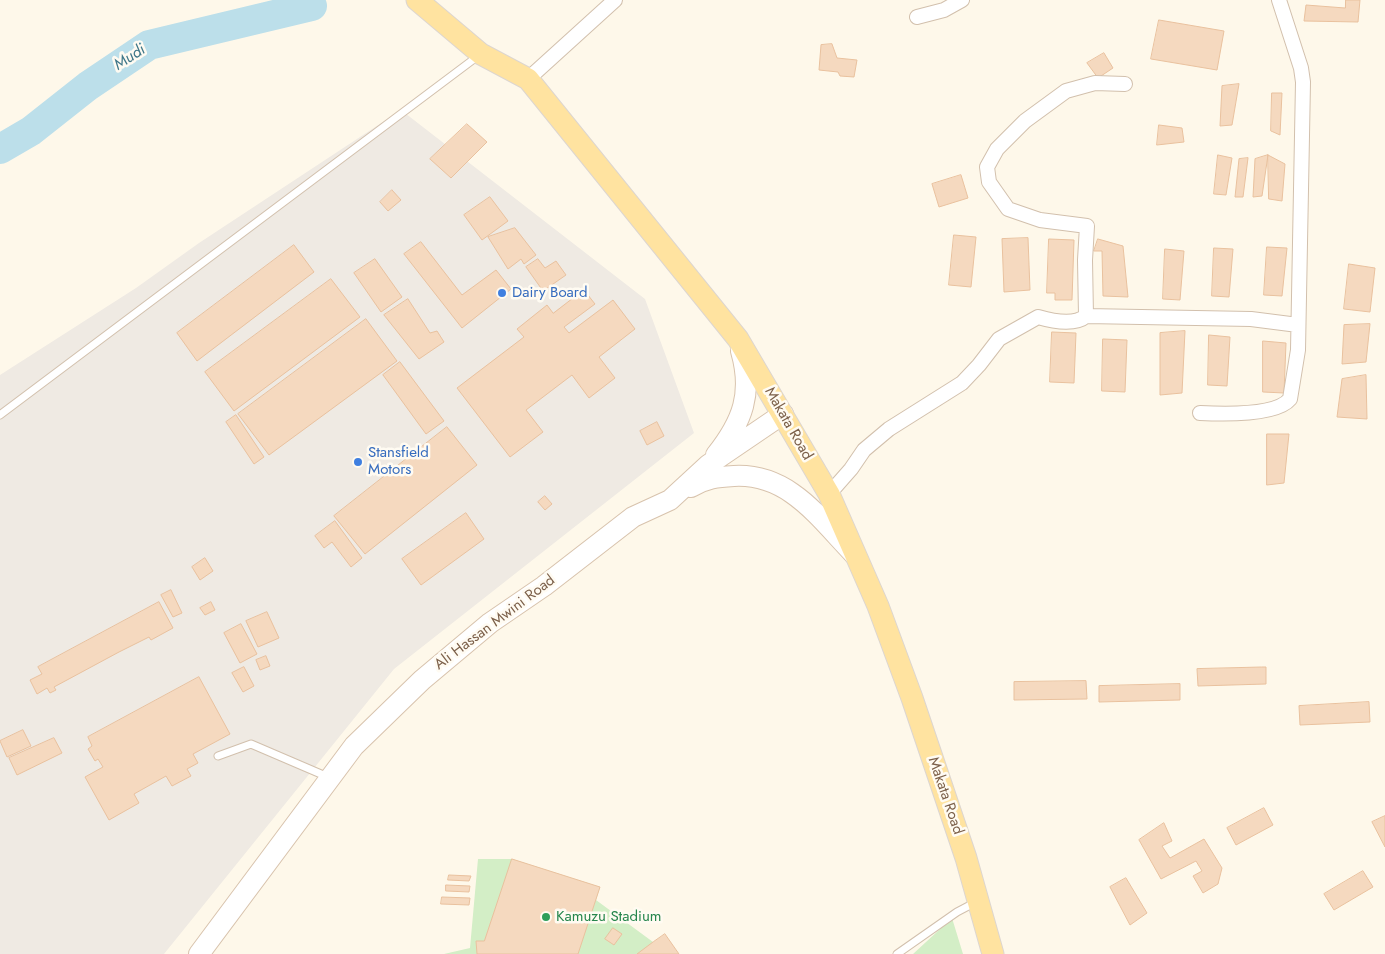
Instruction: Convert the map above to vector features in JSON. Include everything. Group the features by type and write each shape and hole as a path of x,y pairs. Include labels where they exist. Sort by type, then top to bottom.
{"main road":[{"name":"Makata Road","path":"417,0 480,54 528,79 738,339 829,494 878,606 912,698 966,858 993,954"},
{"path":"708,465 725,443 742,412 748,388 747,370 738,339"},
{"name":"Ali Hassan Mwini Road","path":"205,951 354,746 415,686 490,623 544,586 633,517 670,500 708,465 783,414"},
{"path":"670,500 711,477 743,475 770,479 796,494 854,554"}],"street":[{"path":"528,79 615,0"},
{"path":"917,18 944,10 962,0"},
{"path":"1200,413 1240,415 1287,402 1290,399 1298,350 1303,82 1301,68 1279,0"},
{"path":"829,494 851,469 864,450 889,430 962,383 999,339 1038,317 1053,321 1081,321 1086,316 1085,260 1087,226 1040,220 1008,209 989,182 987,167 997,149 1025,121 1066,91 1095,83 1125,84"},
{"path":"1086,316 1251,319 1298,325"}],"lane":[{"path":"0,415 480,54"},
{"path":"218,756 251,744 330,778"},
{"path":"898,954 957,912 977,902"}],"shaded area":[{"path":"401,110 645,299 694,433 394,669 164,954 0,954 0,375 136,288 199,243"}],"green space":[{"name":"Kamuzu Stadium","path":"478,859 512,859 600,887 596,900 653,942 679,954 444,954 470,948"},
{"path":"952,918 963,954 913,954"}],"building":[{"path":"1346,0 1360,0 1358,22 1304,21 1306,5 1345,8"},
{"path":"1159,20 1224,31 1217,70 1151,59"},
{"path":"832,44 837,58 857,60 854,77 840,76 838,72 819,70 821,45"},
{"path":"1104,53 1113,68 1098,78 1087,63"},
{"path":"1239,84 1232,125 1220,126 1222,86"},
{"path":"1272,93 1282,93 1280,135 1271,131"},
{"path":"467,124 487,142 451,178 430,159"},
{"path":"1159,125 1182,128 1184,142 1157,145"},
{"path":"1218,155 1232,158 1226,195 1214,194"},
{"path":"1268,155 1262,196 1253,197 1255,159"},
{"path":"1268,155 1285,164 1282,201 1269,199"},
{"path":"1248,158 1243,197 1235,197 1239,159"},
{"path":"961,175 968,198 939,207 932,184"},
{"path":"392,190 401,200 388,211 380,202"},
{"path":"490,197 508,221 482,240 464,215"},
{"path":"515,228 536,255 524,264 521,259 508,269 488,237"},
{"path":"954,235 976,237 971,287 949,285"},
{"path":"1028,238 1030,290 1004,292 1002,239"},
{"path":"1049,239 1074,240 1072,300 1055,300 1055,293 1047,293"},
{"path":"1098,239 1123,246 1128,297 1103,296 1102,251 1094,251"},
{"path":"421,242 462,295 496,270 511,289 462,328 404,254"},
{"path":"294,245 314,272 197,361 177,333"},
{"path":"1267,247 1287,248 1282,296 1264,295"},
{"path":"1214,248 1233,249 1229,297 1212,296"},
{"path":"1165,249 1184,251 1180,300 1163,299"},
{"path":"375,259 402,297 381,312 354,273"},
{"path":"538,259 545,268 556,261 566,275 543,291 526,267"},
{"path":"1349,264 1375,268 1370,312 1344,309"},
{"path":"331,279 360,317 234,411 205,372"},
{"path":"584,290 595,304 564,327 569,333 613,300 635,329 599,357 615,378 589,398 572,375 526,410 543,432 510,457 457,388 524,337 517,329 547,305 553,313"},
{"path":"408,299 430,333 437,331 444,342 419,359 384,315"},
{"path":"366,319 397,361 269,455 238,414"},
{"path":"1370,324 1366,362 1342,364 1344,325"},
{"path":"1185,331 1182,393 1160,395 1160,333"},
{"path":"1052,332 1076,333 1074,383 1050,382"},
{"path":"1209,335 1230,337 1227,386 1208,385"},
{"path":"1103,339 1127,340 1125,392 1102,391"},
{"path":"1263,341 1286,343 1284,393 1263,392"},
{"path":"400,362 444,421 426,434 383,375"},
{"path":"1366,375 1367,419 1337,417 1342,379"},
{"path":"236,415 264,457 254,464 226,422"},
{"path":"657,422 664,436 647,445 640,431"},
{"path":"447,427 477,465 365,554 334,516"},
{"path":"1267,434 1289,434 1284,483 1267,485"},
{"path":"545,496 552,504 545,510 538,502"},
{"path":"466,513 484,539 421,585 402,559"},
{"path":"335,521 362,558 351,567 332,542 324,548 315,536"},
{"path":"205,558 213,571 200,580 192,567"},
{"path":"171,590 182,613 173,617 161,595"},
{"path":"159,602 173,628 151,640 149,637 119,652 54,687 56,690 50,693 47,688 37,694 30,680 42,674 38,667"},
{"path":"211,602 215,610 205,615 200,608"},
{"path":"267,612 279,638 258,647 246,621"},
{"path":"241,624 257,654 240,663 224,633"},
{"path":"266,656 270,666 260,670 256,660"},
{"path":"244,667 254,686 243,692 232,673"},
{"path":"1266,667 1266,684 1198,686 1197,669"},
{"path":"199,677 230,734 193,754 198,763 187,769 191,776 172,786 166,776 134,794 139,803 109,820 85,777 103,767 98,759 95,761 88,749 92,746 88,737"},
{"path":"1086,681 1087,699 1014,700 1014,682"},
{"path":"1180,684 1180,700 1099,702 1099,686"},
{"path":"1369,702 1370,722 1300,725 1299,706"},
{"path":"23,730 31,746 7,757 0,741"},
{"path":"54,738 62,753 17,775 9,758"},
{"path":"1264,808 1273,825 1236,845 1227,828"},
{"path":"1385,816 1385,847 1372,822"},
{"path":"1164,823 1172,841 1162,846 1170,858 1204,839 1222,868 1218,884 1203,893 1193,876 1202,871 1196,861 1161,879 1139,840"},
{"name":"Kamuzu Stadium","path":"512,859 600,887 578,954 477,954 476,941 484,941"},
{"path":"1363,871 1373,887 1334,910 1324,894"},
{"path":"449,875 471,876 469,881 448,880"},
{"path":"1126,878 1147,913 1130,925 1110,887"},
{"path":"446,885 470,886 469,892 446,891"},
{"path":"442,897 470,898 469,905 441,904"},
{"path":"613,928 622,934 614,945 605,939"},
{"path":"665,934 679,954 637,954 653,942"}],"waterway":[{"name":"Mudi","path":"0,149 31,131 88,86 149,45 312,6"}],"place":[{"name":"Dairy Board","path":"502,293"},
{"name":"Stansfield Motors","path":"358,462"},
{"name":"Kamuzu Stadium","path":"546,917"}]}
